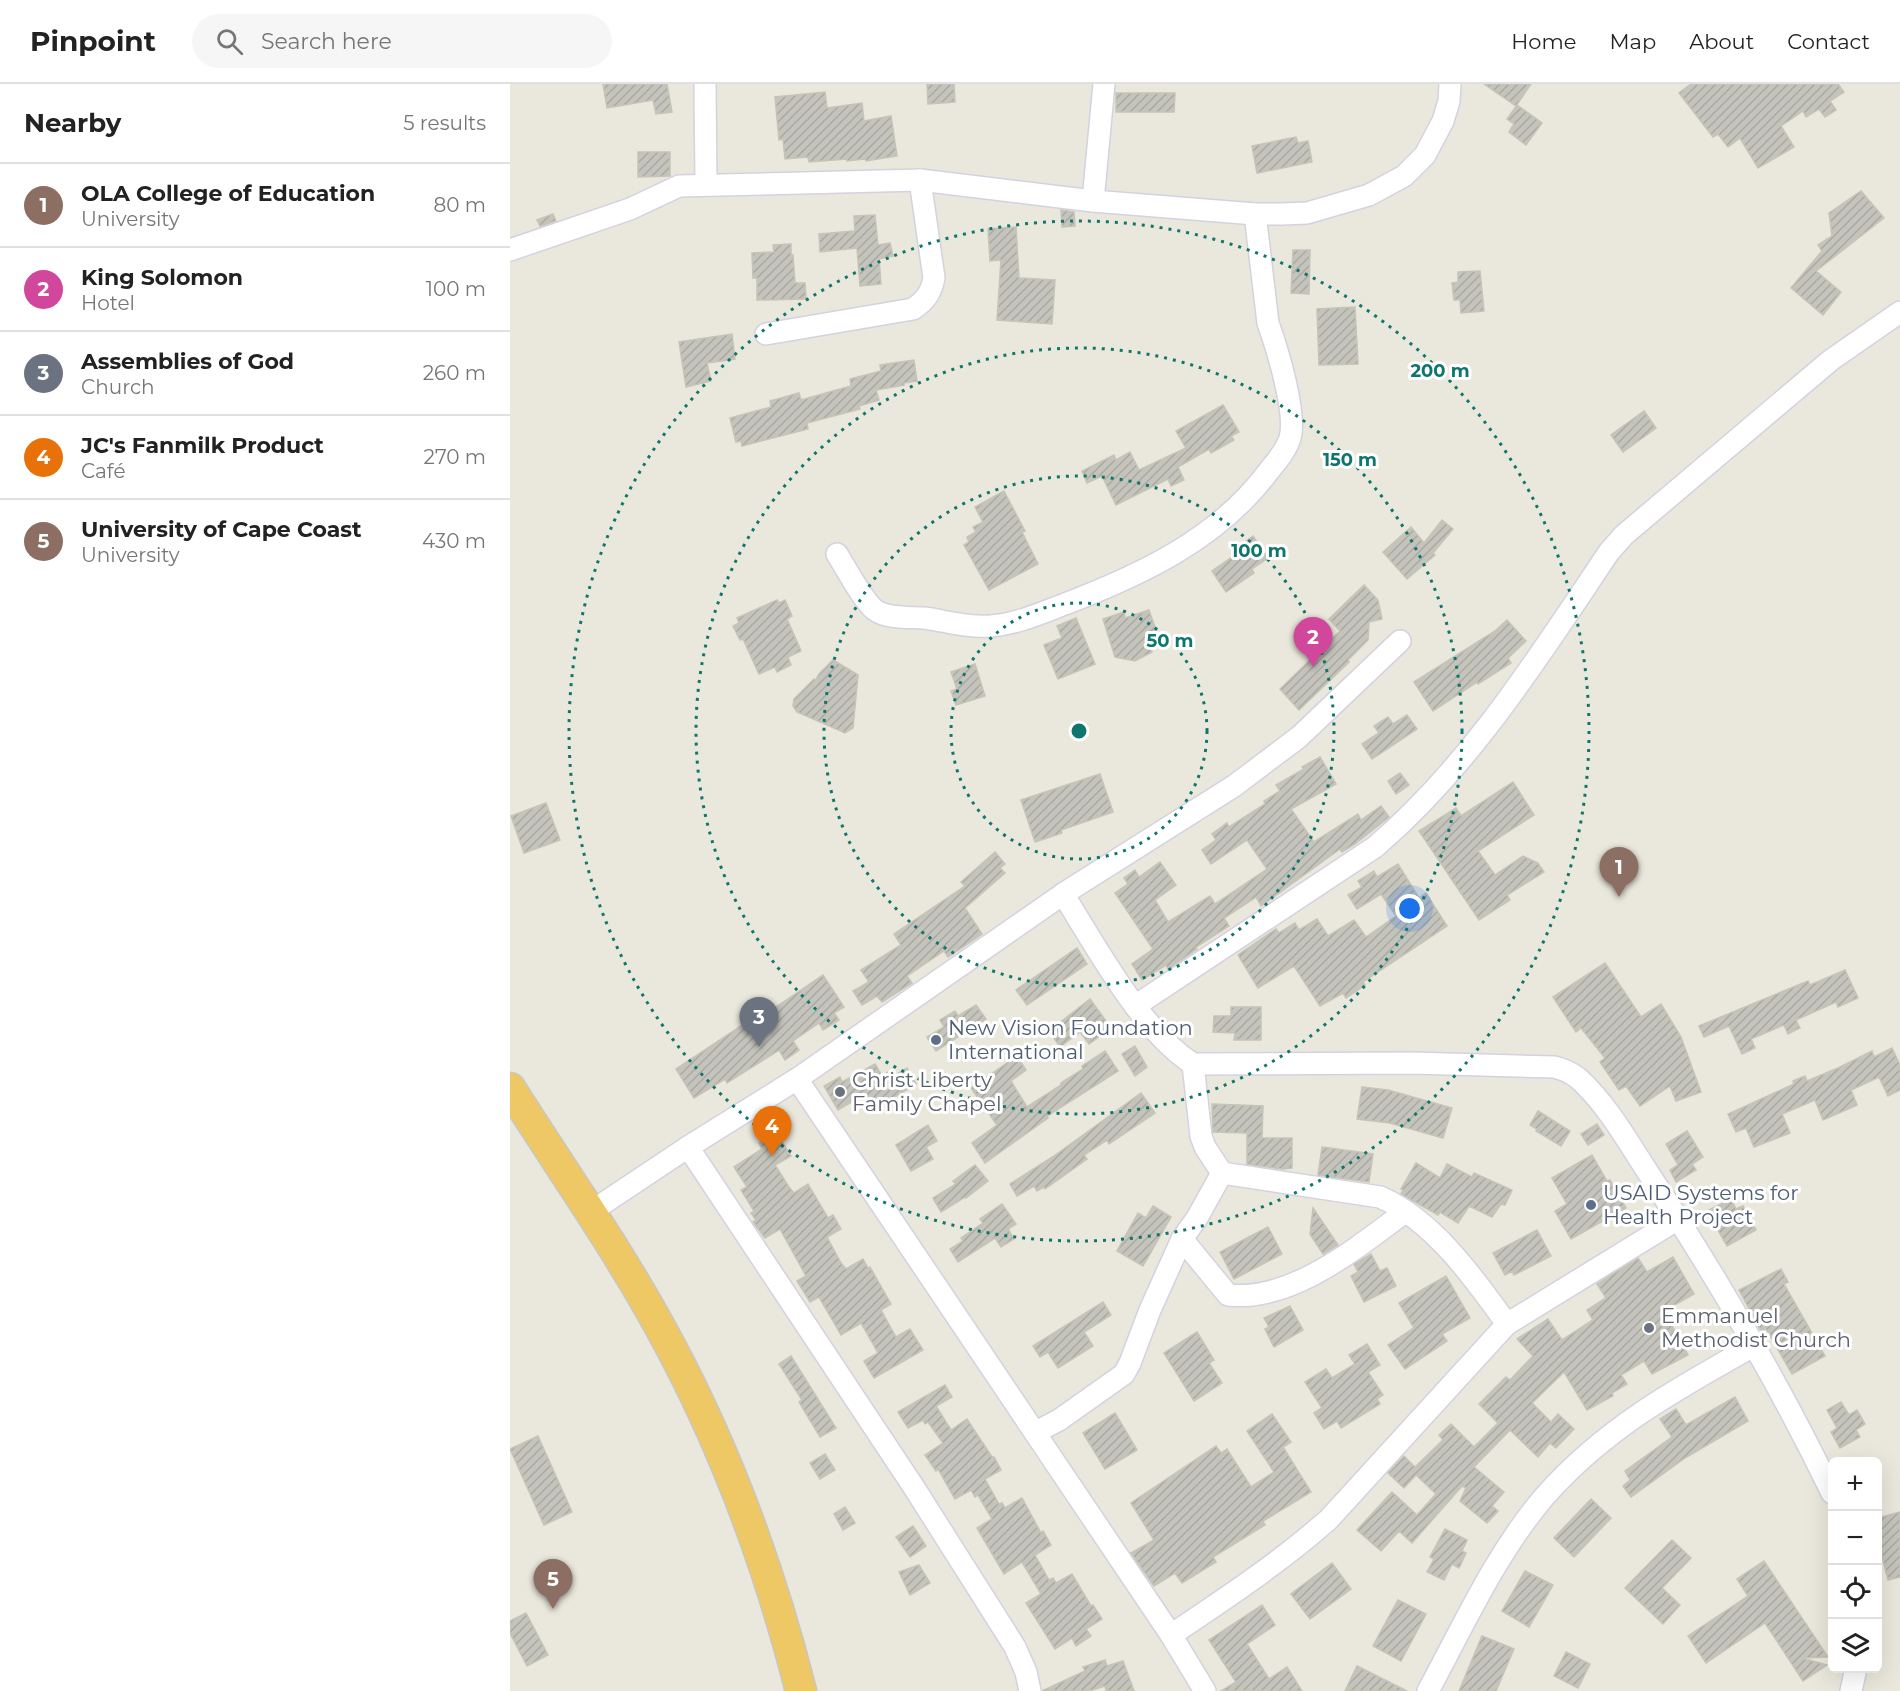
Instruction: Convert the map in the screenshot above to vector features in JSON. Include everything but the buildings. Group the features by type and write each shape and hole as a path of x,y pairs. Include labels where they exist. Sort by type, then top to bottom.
{"highway":[{"path":"510,1088 660,1326 711,1428 758,1546 786,1629 801,1691"}],"street":[{"path":"705,84 705,184"},
{"path":"1093,201 1104,84"},
{"path":"510,250 630,209 679,186 705,184 920,180 1093,201 1255,214 1307,213 1369,195 1404,176 1425,155 1443,121 1449,101 1450,84"},
{"path":"766,334 913,309 922,302 931,292 934,278 920,180"},
{"path":"837,554 870,605 882,614 973,626 993,626 1028,618 1084,597 1166,559 1200,537 1226,516 1256,487 1282,453 1290,438 1292,419 1274,339 1268,323 1255,214"},
{"path":"1135,1006 1366,853 1407,819 1450,772 1509,700 1624,535 1831,360 1900,312"},
{"path":"590,1213 688,1146 797,1079 1063,894 1234,786 1299,737 1400,641"},
{"path":"1063,894 1135,1006 1179,1055 1193,1064 1412,1063 1554,1067 1566,1070 1578,1078 1601,1104 1678,1219 1755,1346 1828,1483"},
{"path":"1193,1064 1201,1136 1205,1147 1222,1173 1380,1197 1421,1223 1472,1276 1507,1324"},
{"path":"797,1079 1172,1635 1205,1691"},
{"path":"688,1146 915,1489 1009,1638 1026,1672 1030,1691"},
{"path":"1036,1432 1059,1420 1124,1374 1182,1239 1197,1218 1222,1173"},
{"path":"1182,1239 1228,1295 1240,1296 1262,1293 1308,1277 1352,1251 1405,1212"},
{"path":"1172,1635 1289,1552 1328,1520 1507,1324 1678,1219"},
{"path":"1428,1691 1501,1557 1545,1496 1609,1436 1644,1409 1755,1346"},
{"path":"1851,1691 1855,1673"}],"place":[{"name":"King Solomon","path":"1313,667"},
{"name":"OLA College of Education","path":"1619,897"},
{"name":"New Vision Foundation International","path":"936,1040"},
{"name":"Assemblies of God","path":"759,1047"},
{"name":"Christ Liberty Family Chapel","path":"840,1092"},
{"name":"JC's Fanmilk Product","path":"772,1156"},
{"name":"USAID Systems for Health Project","path":"1591,1205"},
{"name":"Emmanuel Methodist Church","path":"1649,1328"},
{"name":"University of Cape Coast","path":"553,1609"}]}
